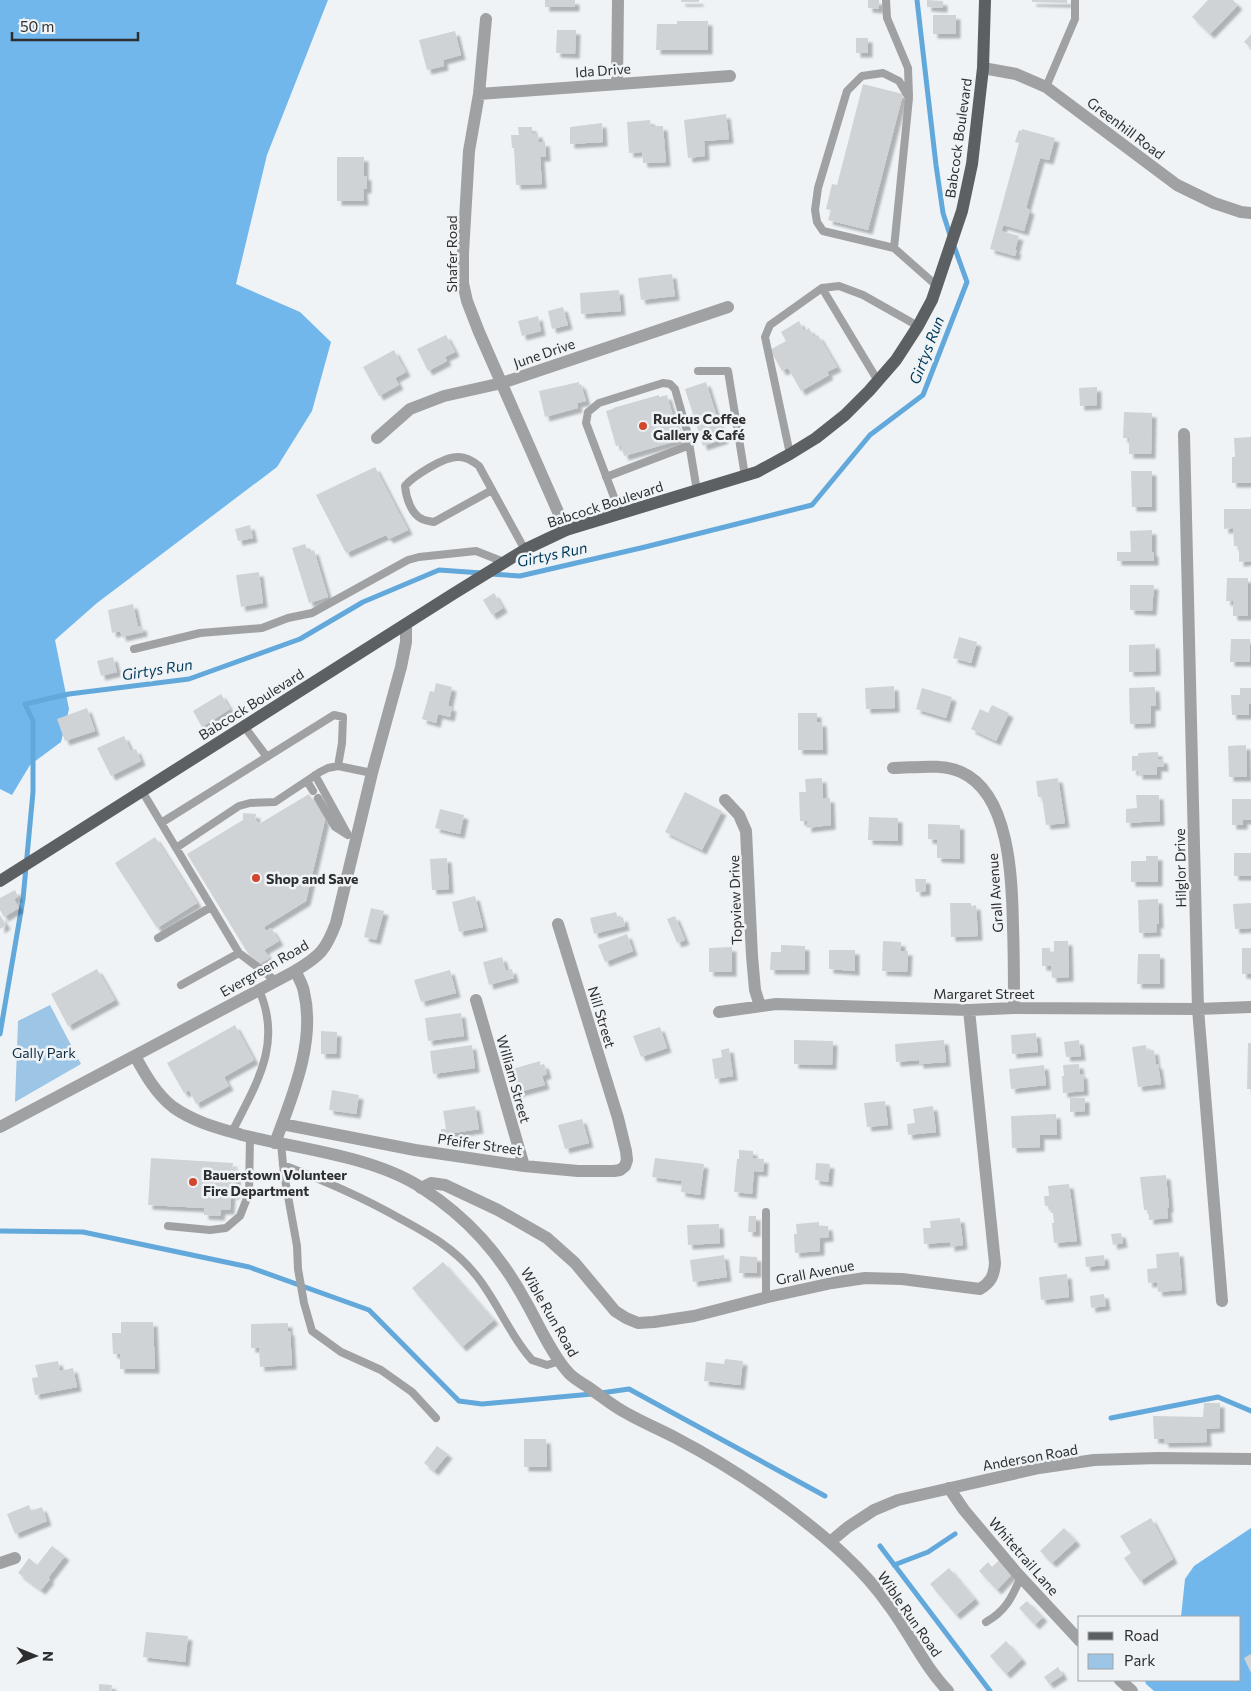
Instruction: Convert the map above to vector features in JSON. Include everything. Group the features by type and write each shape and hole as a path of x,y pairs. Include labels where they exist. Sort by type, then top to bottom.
{"main road":[{"name":"Babcock Boulevard","path":"4,878 498,565 525,550 566,530 757,472 816,438 845,415 896,360 918,326 937,286 962,211 972,164 983,68 985,0"}],"street":[{"path":"617,84 618,0"},
{"name":"Shafer Road","path":"486,19 479,94 469,151 463,283 467,301 566,530"},
{"name":"Greenhill Road","path":"983,68 1016,74 1046,87 1177,185 1214,203 1241,212 1251,213"},
{"name":"Ida Drive","path":"479,94 730,76"},
{"name":"June Drive","path":"377,438 410,409 444,396 502,383 728,307"},
{"name":"Hilglor Drive","path":"1184,434 1198,1008 1222,1301"},
{"name":"Evergreen Road","path":"0,1127 295,971 322,952 336,923 352,835 372,773 401,667 406,642 406,624"},
{"name":"Grall Avenue","path":"892,768 936,767 961,772 981,786 999,818 1010,860 1012,882 1014,1008"},
{"name":"Topview Drive","path":"724,800 739,815 746,831 752,956 755,990 760,1006"},
{"name":"Nill Street","path":"558,924 618,1118"},
{"path":"278,1144 282,1124 294,1093 302,1063 307,1030 307,1007 304,990 295,971"},
{"name":"William Street","path":"476,1000 524,1166"},
{"name":"Margaret Street","path":"719,1012 776,1004 969,1010 1014,1008 1251,1007"},
{"name":"Grall Avenue","path":"421,1188 431,1183 444,1185 498,1210 547,1238 575,1263 614,1311 638,1322 654,1322 694,1316 766,1297 865,1278 902,1279 980,1289 991,1280 994,1274 995,1263 969,1010"},
{"name":"Wible Run Road","path":"135,1056 158,1092 172,1106 191,1118 216,1128 396,1173 421,1188 468,1224 509,1271 568,1373 626,1413 678,1439 754,1484 830,1542 861,1570 890,1607 922,1657 948,1691"},
{"name":"Pfeifer Street","path":"282,1124 415,1150 524,1166 614,1172 620,1170 627,1160 618,1118"},
{"name":"Anderson Road","path":"830,1542 848,1527 874,1510 898,1500 1039,1468 1094,1460 1158,1458 1251,1460"},
{"name":"Whitetrail Lane","path":"949,1488 964,1510 1021,1577 1078,1639"},
{"path":"0,1563 15,1558"},
{"path":"1121,1681 1132,1691"}],"lane":[{"path":"886,0 887,18 908,68 909,98 894,248"},
{"path":"1046,87 1075,19 1075,0"},
{"path":"909,98 899,81 883,73 862,76 847,91 818,188 815,210 817,222 823,231 894,248 937,286"},
{"path":"790,454 765,337 770,325 822,288 839,286 863,294 918,326"},
{"path":"822,288 878,381"},
{"path":"698,370 728,372 745,476"},
{"path":"620,513 586,423 588,412 599,403 663,382 670,384 675,389 690,445 697,491"},
{"path":"606,477 690,445"},
{"path":"492,490 434,522 422,520 415,514 406,494 405,486 410,480 445,460 458,456 470,459 480,466 525,550"},
{"path":"134,649 200,633 262,628 288,618 312,613 408,560 419,557 476,551 498,565"},
{"path":"161,824 334,715 343,717 342,743 338,766"},
{"path":"244,726 267,757"},
{"path":"176,848 239,806 250,803 275,802 325,769 338,766 372,773"},
{"path":"315,775 352,835"},
{"path":"306,781 313,791"},
{"path":"142,791 239,954 276,981"},
{"path":"318,798 335,827 352,835"},
{"path":"158,938 211,908"},
{"path":"181,985 239,954"},
{"path":"232,1132 264,1064 268,1020 265,1004 259,990"},
{"path":"168,1226 210,1230 226,1228 240,1216 249,1193 250,1137"},
{"path":"278,1144 297,1246 298,1269 304,1303 312,1330 341,1352 380,1370 412,1392 436,1418"},
{"path":"283,1166 312,1176 377,1206 437,1239 457,1254 476,1275 532,1360 548,1365 560,1361"},
{"path":"766,1212 766,1297"},
{"path":"986,1622 998,1616 1010,1600 1021,1577"}],"green space":[{"name":"Gally Park","path":"50,1005 81,1064 15,1102 18,1021"}],"shaded area":[{"path":"0,0 328,0 267,155 236,284 300,312 331,342 312,411 277,467 97,603 55,640 69,709 61,742 30,765 12,795 0,789"},
{"path":"1251,1528 1251,1691 1154,1691 1146,1684 1145,1681 1241,1681 1241,1616 1181,1616 1185,1579 1194,1566"}],"building":[{"path":"545,0 575,0 575,7 545,7"},
{"path":"681,0 699,0 699,2 681,2"},
{"path":"868,0 879,0 879,9 868,8"},
{"path":"927,0 943,1 943,8 927,7"},
{"path":"1032,0 1067,0 1067,3 1032,2"},
{"path":"1208,0 1233,0 1238,5 1210,34 1192,17"},
{"path":"933,15 956,15 956,34 933,34"},
{"path":"677,21 708,21 708,50 656,50 657,24 677,24"},
{"path":"557,30 576,30 575,54 556,53"},
{"path":"455,31 461,55 443,60 444,66 427,70 419,40"},
{"path":"1251,34 1251,48 1244,42"},
{"path":"856,38 868,38 868,53 856,53"},
{"path":"863,84 903,94 868,230 828,220 831,210 826,209 832,184 837,185"},
{"path":"726,114 729,139 704,141 705,156 688,158 684,120"},
{"path":"650,120 651,126 663,126 666,162 643,163 642,152 629,153 627,122"},
{"path":"602,123 603,142 570,144 570,127"},
{"path":"518,127 532,127 532,134 538,133 539,142 545,142 546,157 540,157 542,184 516,185 514,148 512,148 511,135 519,135"},
{"path":"1022,129 1055,138 1049,160 1040,158 1026,208 1030,210 1024,231 1003,225 1001,231 1019,236 1015,256 990,249 1019,143 1015,142 1019,130 1022,131"},
{"path":"337,157 364,157 364,176 367,176 367,189 363,189 364,201 337,201"},
{"path":"672,274 675,296 641,300 638,278"},
{"path":"619,290 621,311 581,314 580,293"},
{"path":"563,307 568,325 552,329 548,311"},
{"path":"538,316 541,331 522,336 518,321"},
{"path":"799,321 804,331 809,328 814,337 818,335 837,367 827,372 829,375 801,391 788,368 782,371 770,350 786,341 781,332"},
{"path":"446,335 455,352 445,357 447,361 428,371 417,349"},
{"path":"394,350 406,372 395,378 399,385 379,396 363,367"},
{"path":"579,382 586,401 577,403 578,408 545,417 539,391"},
{"path":"706,382 724,439 703,446 685,389"},
{"path":"1097,387 1097,405 1080,406 1079,388"},
{"name":"Ruckus Coffee Gallery & Café","path":"659,395 659,397 667,395 680,440 624,456 621,445 616,446 606,411"},
{"path":"1124,412 1152,413 1151,454 1129,454 1129,438 1123,438"},
{"path":"1251,437 1251,483 1232,483 1232,457 1235,457 1234,438"},
{"path":"375,467 408,530 389,539 386,535 346,553 316,495"},
{"path":"1131,471 1152,471 1152,507 1132,507"},
{"path":"1224,509 1251,509 1251,561 1239,562 1239,546 1234,546 1233,528 1224,529"},
{"path":"250,525 253,538 238,541 235,529"},
{"path":"1152,530 1154,561 1117,561 1117,552 1131,552 1130,531"},
{"path":"305,544 308,552 314,550 328,597 309,603 292,548"},
{"path":"259,572 263,603 241,607 236,575"},
{"path":"1227,578 1248,578 1248,616 1233,616 1233,601 1226,601"},
{"path":"1130,585 1154,585 1152,611 1130,610"},
{"path":"494,593 503,608 492,615 483,600"},
{"path":"133,604 138,627 142,626 143,632 122,637 120,631 112,633 108,610"},
{"path":"959,637 977,642 971,663 953,658"},
{"path":"1231,639 1250,639 1250,662 1230,662"},
{"path":"1155,644 1156,671 1129,672 1129,645"},
{"path":"113,657 117,672 101,676 97,661"},
{"path":"436,683 452,687 448,706 452,707 450,717 438,714 436,723 422,719 430,691 434,692"},
{"path":"894,686 895,708 866,709 865,688"},
{"path":"1155,687 1156,706 1151,706 1151,723 1130,724 1129,688"},
{"path":"922,688 952,697 946,718 916,709"},
{"path":"1240,688 1251,688 1249,715 1232,715 1231,695 1240,695"},
{"path":"221,694 230,709 202,727 193,711"},
{"path":"992,705 1009,713 996,741 971,729 980,709 988,713"},
{"path":"87,708 95,731 65,741 57,719"},
{"path":"798,713 817,713 817,722 822,722 823,750 798,750"},
{"path":"124,736 131,751 136,749 141,761 111,776 97,748"},
{"path":"1246,745 1247,777 1229,777 1228,746"},
{"path":"1158,752 1158,759 1163,759 1164,767 1157,767 1157,775 1138,775 1138,770 1132,771 1132,756 1138,756 1138,753"},
{"path":"822,778 823,798 830,798 831,825 807,828 807,821 800,821 799,792 806,792 805,779"},
{"path":"1058,778 1065,823 1046,825 1042,797 1038,797 1036,781"},
{"path":"685,792 722,811 702,850 665,832"},
{"name":"Shop and Save","path":"309,794 325,820 306,901 264,927 266,931 271,928 279,941 264,950 270,958 261,963 249,955 187,854 243,820 243,813 256,814 255,819 259,824"},
{"path":"1136,795 1159,795 1160,821 1126,823 1126,809 1137,808"},
{"path":"1232,799 1251,799 1251,820 1243,820 1243,825 1232,825"},
{"path":"440,809 464,815 460,834 435,828"},
{"path":"869,817 898,818 898,841 868,840"},
{"path":"928,824 960,825 960,859 937,858 937,840 928,839"},
{"path":"155,837 197,903 157,928 115,863"},
{"path":"1234,853 1251,853 1251,876 1234,876"},
{"path":"1146,856 1158,856 1158,882 1131,882 1131,861 1146,861"},
{"path":"447,858 449,889 432,890 430,859"},
{"path":"915,879 926,879 926,891 916,892"},
{"path":"15,890 18,897 14,899 19,908 4,917 0,910 0,898"},
{"path":"475,896 483,927 459,932 452,902"},
{"path":"1158,899 1159,924 1156,924 1157,932 1139,933 1138,900"},
{"path":"950,903 971,903 971,906 976,905 978,936 951,937"},
{"path":"1251,903 1251,928 1235,929 1233,904"},
{"path":"371,908 384,911 376,940 364,937"},
{"path":"616,912 618,919 623,917 625,926 594,934 590,918"},
{"path":"0,915 6,925 0,929"},
{"path":"675,916 685,940 677,943 667,919"},
{"path":"627,934 633,951 605,962 598,945"},
{"path":"883,941 901,942 901,951 908,951 907,972 882,971"},
{"path":"1054,941 1068,941 1069,977 1052,978 1051,966 1042,966 1042,948 1050,948 1050,952 1054,952"},
{"path":"781,945 805,946 805,970 770,970 771,952 781,952"},
{"path":"732,947 732,972 709,972 709,948"},
{"path":"1242,948 1251,948 1251,974 1242,974"},
{"path":"829,950 855,950 855,971 829,969"},
{"path":"1138,954 1160,954 1160,984 1137,984"},
{"path":"502,957 506,971 512,969 514,978 489,985 483,962"},
{"path":"97,969 115,1000 68,1026 51,994"},
{"path":"450,970 456,993 421,1002 414,980"},
{"path":"461,1013 464,1036 428,1041 425,1018"},
{"path":"235,1025 254,1060 224,1077 229,1086 196,1104 189,1090 184,1093 167,1063"},
{"path":"660,1027 667,1048 641,1057 633,1036"},
{"path":"321,1031 337,1032 336,1054 321,1054"},
{"path":"1036,1033 1038,1052 1012,1054 1011,1035"},
{"path":"794,1040 833,1041 832,1065 794,1064"},
{"path":"944,1040 946,1062 919,1064 919,1060 896,1062 895,1044"},
{"path":"1079,1040 1081,1056 1066,1057 1064,1042"},
{"path":"1248,1043 1251,1043 1251,1089 1247,1089"},
{"path":"472,1045 475,1068 433,1074 430,1051"},
{"path":"1146,1045 1147,1051 1154,1050 1161,1084 1138,1087 1132,1047"},
{"path":"729,1048 733,1076 715,1079 712,1059 722,1057 721,1050"},
{"path":"540,1061 540,1065 544,1064 547,1074 542,1076 545,1085 515,1093 509,1070"},
{"path":"1079,1064 1080,1074 1083,1074 1084,1091 1063,1093 1063,1065"},
{"path":"1044,1065 1046,1085 1011,1089 1009,1069"},
{"path":"332,1090 359,1095 356,1114 329,1110"},
{"path":"1070,1098 1085,1098 1085,1111 1070,1112"},
{"path":"885,1101 888,1125 867,1127 864,1103"},
{"path":"475,1106 479,1129 441,1135 441,1129 446,1129 443,1111"},
{"path":"933,1106 936,1132 908,1135 907,1124 915,1123 913,1109"},
{"path":"1056,1114 1057,1135 1040,1135 1040,1147 1012,1148 1011,1116"},
{"path":"582,1119 589,1143 565,1149 558,1125"},
{"path":"739,1150 753,1151 753,1158 764,1159 763,1172 754,1171 752,1194 734,1192"},
{"name":"Bauerstown Volunteer Fire Department","path":"151,1158 233,1163 232,1168 237,1169 235,1195 231,1194 230,1210 221,1210 220,1216 204,1215 204,1208 148,1205"},
{"path":"655,1158 704,1164 700,1195 681,1192 682,1181 652,1177"},
{"path":"816,1163 830,1164 828,1182 815,1180"},
{"path":"1166,1175 1168,1218 1149,1220 1149,1210 1144,1210 1140,1177"},
{"path":"1069,1184 1077,1241 1054,1243 1053,1213 1051,1213 1050,1206 1045,1206 1044,1196 1049,1196 1048,1186"},
{"path":"749,1216 756,1216 756,1232 748,1232"},
{"path":"960,1218 963,1245 950,1247 950,1242 924,1244 923,1228 931,1228 930,1221"},
{"path":"819,1222 819,1226 828,1226 829,1237 820,1238 820,1251 795,1253 794,1234 797,1234 796,1224"},
{"path":"719,1224 720,1243 688,1245 687,1225"},
{"path":"1121,1233 1123,1243 1113,1245 1111,1234"},
{"path":"1179,1252 1182,1290 1158,1292 1157,1282 1148,1283 1147,1269 1157,1268 1156,1254"},
{"path":"724,1255 727,1277 693,1282 690,1260"},
{"path":"1104,1255 1105,1265 1086,1267 1085,1257"},
{"path":"740,1256 757,1257 757,1273 739,1273"},
{"path":"443,1262 494,1320 462,1347 412,1288"},
{"path":"1067,1274 1069,1297 1041,1300 1039,1277"},
{"path":"1104,1294 1106,1306 1091,1308 1090,1296"},
{"path":"121,1322 153,1322 155,1369 120,1369 120,1354 113,1354 112,1333 121,1333"},
{"path":"288,1323 292,1365 260,1367 259,1348 251,1348 251,1324"},
{"path":"725,1359 743,1361 740,1385 704,1381 706,1362 724,1364"},
{"path":"58,1361 60,1371 73,1368 77,1387 35,1395 32,1378 38,1377 35,1365"},
{"path":"1204,1403 1220,1403 1220,1428 1206,1429 1207,1442 1164,1443 1164,1439 1154,1439 1153,1416 1203,1417"},
{"path":"524,1439 546,1439 547,1467 524,1467"},
{"path":"437,1446 448,1454 434,1471 424,1463"},
{"path":"29,1505 31,1511 42,1507 47,1521 15,1534 7,1514"},
{"path":"1151,1518 1173,1559 1140,1581 1124,1558 1131,1553 1120,1536"},
{"path":"1064,1528 1076,1541 1052,1563 1040,1551"},
{"path":"52,1546 65,1556 41,1590 18,1573 29,1558 37,1565"},
{"path":"999,1560 1012,1574 997,1590 979,1571 988,1562 992,1567"},
{"path":"949,1568 975,1599 956,1615 930,1584"},
{"path":"1027,1601 1043,1617 1035,1625 1019,1608"},
{"path":"146,1632 188,1636 185,1662 143,1657"},
{"path":"1006,1641 1022,1659 1006,1674 990,1656"},
{"path":"1251,1654 1251,1673 1244,1658"},
{"path":"1058,1667 1063,1675 1049,1684 1044,1677"},
{"path":"99,1684 112,1685 111,1691 99,1691"}],"waterway":[{"name":"Girtys Run","path":"917,0 936,165 943,213 950,235"},
{"name":"Girtys Run","path":"490,574 520,576 812,505 870,435 923,395 967,282 954,246"},
{"name":"Girtys Run","path":"0,1034 23,899 33,792 33,721 25,704 69,694 189,679 300,639 363,602 439,570 482,573"},
{"path":"0,1231 83,1232 249,1267 369,1310 459,1401 482,1404 592,1394"},
{"path":"601,1393 629,1389 825,1496"},
{"path":"1111,1418 1218,1397 1251,1411"},
{"path":"894,1565 928,1552 955,1534"},
{"path":"880,1546 990,1691"}],"place":[{"name":"Ruckus Coffee Gallery & Café","path":"643,426"},
{"name":"Shop and Save","path":"256,878"},
{"name":"Bauerstown Volunteer Fire Department","path":"193,1182"}]}
